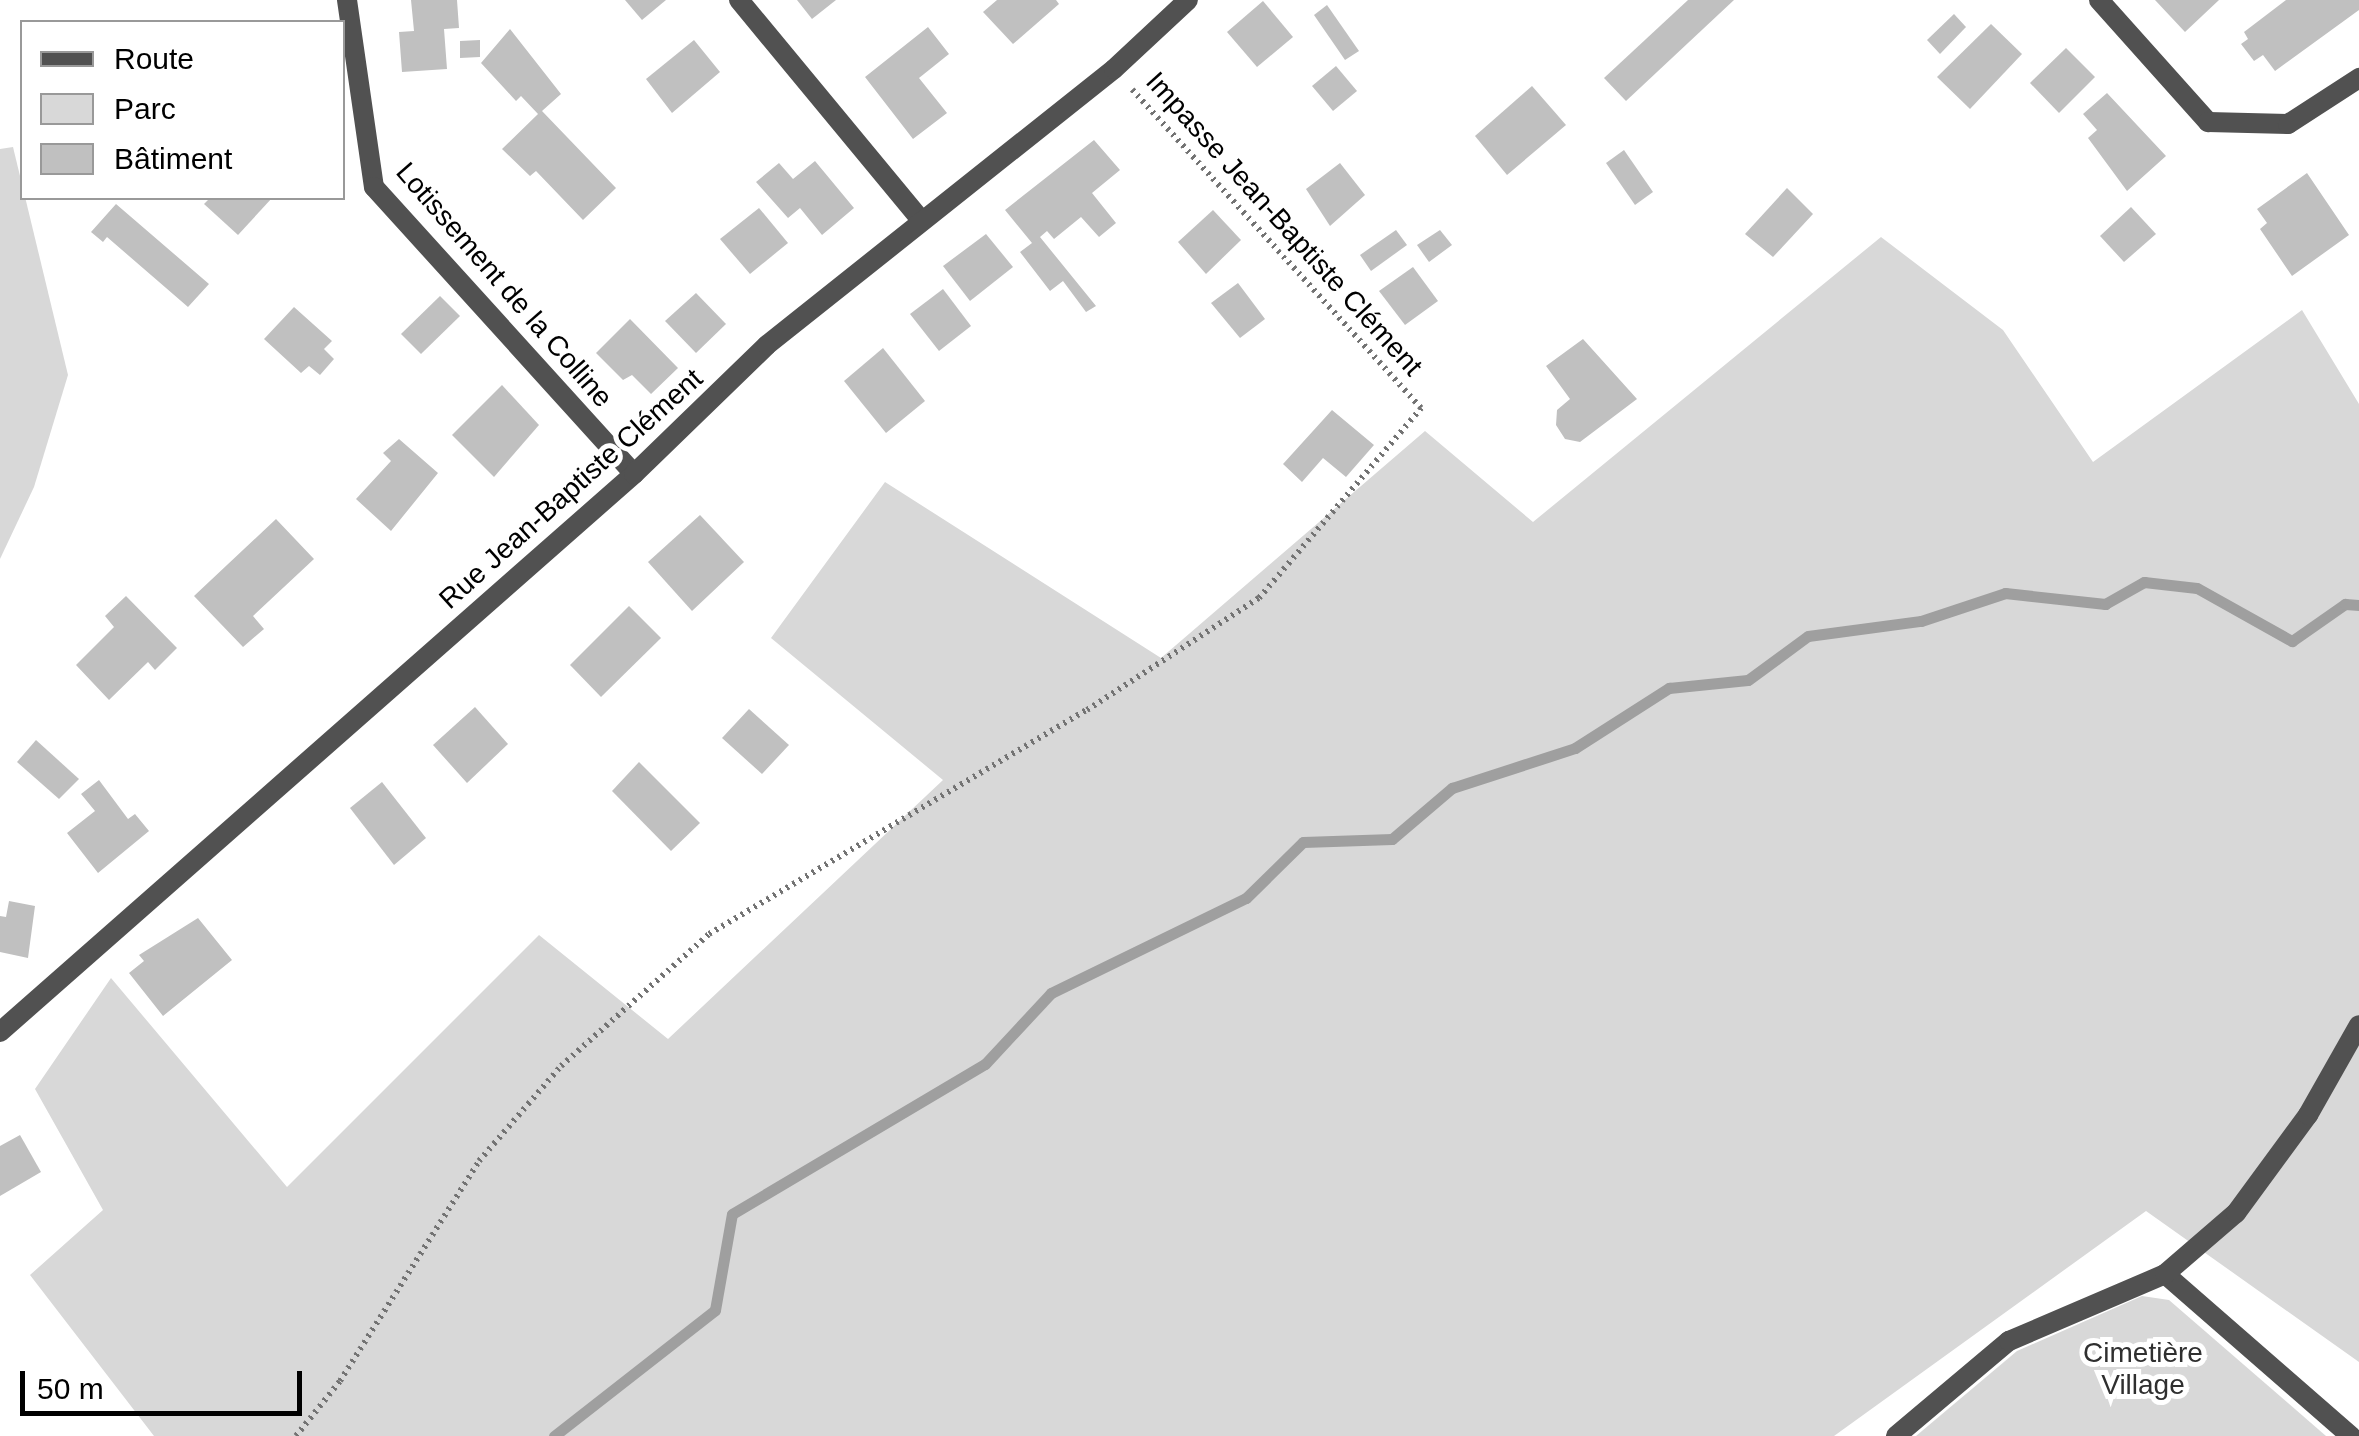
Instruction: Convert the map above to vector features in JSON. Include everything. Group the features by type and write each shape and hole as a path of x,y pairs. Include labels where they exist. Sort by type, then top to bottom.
{"street":[{"name":"Lotissement de la Colline","path":"347,0 374,186 634,474"},
{"path":"740,0 921,220"},
{"name":"Rue Jean-Baptiste Clément","path":"0,1032 634,474 768,345 1114,69 1188,0"},
{"path":"2099,0 2208,122 2288,124 2359,78"},
{"path":"1896,1436 2009,1341 2165,1274 2236,1213 2308,1114 2359,1025"},
{"path":"2165,1274 2351,1436"}],"path":[{"name":"Impasse Jean-Baptiste Clément","path":"296,1436 340,1382 479,1161 561,1066 708,934 1087,710 1259,598 1421,408 1114,69"}],"green space":[{"path":"13,147 20,176 20,200 26,200 68,375 34,487 0,559 0,149"},
{"path":"1881,237 2003,330 2093,462 2302,310 2359,404 2359,1362 2146,1211 1834,1436 154,1436 30,1275 103,1210 35,1089 111,978 287,1187 539,935 668,1039 943,780 771,638 885,482 1161,658 1425,431 1533,522"},
{"name":"Cimetière Village","path":"2142,1296 2169,1300 2326,1436 1916,1436 2017,1351"}],"building":[{"path":"411,0 457,0 459,28 444,29 447,69 402,72 399,32 414,31"},
{"path":"625,0 666,0 642,20"},
{"path":"797,0 836,0 812,19"},
{"path":"997,0 1056,0 1059,4 1013,44 983,12"},
{"path":"1688,0 1734,0 1626,101 1604,78"},
{"path":"2155,0 2219,0 2185,32"},
{"path":"2286,0 2359,0 2359,10 2275,71 2263,55 2254,61 2241,44 2248,39 2244,32"},
{"path":"1263,1 1293,37 1257,67 1227,32"},
{"path":"1327,5 1359,51 1345,60 1314,15"},
{"path":"1954,14 1966,27 1940,54 1927,40"},
{"path":"1991,24 2022,54 1970,109 1937,77"},
{"path":"928,27 949,54 919,78 947,113 913,139 865,77"},
{"path":"510,29 561,94 542,111 616,188 583,220 536,171 530,176 502,149 538,114 521,96 516,101 481,63"},
{"path":"480,40 480,57 460,58 460,41"},
{"path":"694,40 720,72 672,113 646,79"},
{"path":"2066,48 2095,77 2059,113 2030,83"},
{"path":"1336,66 1357,91 1333,111 1312,86"},
{"path":"1532,86 1566,125 1507,175 1475,136"},
{"path":"2107,93 2166,156 2127,191 2088,138 2097,130 2083,114"},
{"path":"1094,140 1120,170 1092,193 1116,223 1099,237 1081,217 1054,239 1047,231 1040,237 1096,306 1086,312 1063,281 1050,291 1020,252 1032,243 1005,210"},
{"path":"1624,150 1653,192 1635,205 1606,163"},
{"path":"815,161 854,208 822,235 800,208 788,218 756,182 779,163 793,179"},
{"path":"1340,163 1365,195 1330,226 1306,189"},
{"path":"2307,173 2349,235 2292,276 2260,229 2267,223 2257,209"},
{"path":"1787,188 1813,214 1773,257 1745,234"},
{"path":"208,200 270,200 238,235 204,204"},
{"path":"116,204 209,284 188,307 107,237 103,242 91,232"},
{"path":"2131,207 2156,234 2124,262 2100,236"},
{"path":"759,208 788,243 750,274 720,239"},
{"path":"1213,210 1241,240 1206,274 1178,242"},
{"path":"1396,230 1407,245 1371,271 1360,255"},
{"path":"1440,230 1452,245 1429,262 1417,245"},
{"path":"986,234 1013,267 970,301 943,266"},
{"path":"1413,267 1438,301 1405,325 1379,291"},
{"path":"1238,283 1265,319 1240,338 1211,303"},
{"path":"943,289 971,326 939,351 910,314"},
{"path":"696,293 726,324 696,353 665,321"},
{"path":"440,296 460,316 421,354 401,334"},
{"path":"294,307 332,341 324,349 334,359 320,375 309,366 301,373 264,339"},
{"path":"630,319 678,368 651,394 632,375 623,380 596,353"},
{"path":"1583,339 1637,399 1580,442 1565,439 1556,425 1557,410 1570,399 1546,366"},
{"path":"883,348 925,401 886,433 844,381"},
{"path":"502,385 539,425 494,477 452,435"},
{"path":"1332,410 1374,445 1346,477 1323,458 1302,482 1283,464"},
{"path":"399,439 438,473 391,531 356,499 391,461 383,453"},
{"path":"700,515 744,562 692,611 648,562"},
{"path":"276,519 314,559 253,616 264,629 243,647 194,596"},
{"path":"126,596 177,648 155,670 148,662 109,700 76,665 114,627 105,616"},
{"path":"629,606 661,638 601,697 570,665"},
{"path":"475,707 508,744 467,783 433,745"},
{"path":"749,709 789,745 762,774 722,738"},
{"path":"36,740 79,779 59,799 17,762"},
{"path":"639,762 700,823 671,851 612,791"},
{"path":"99,780 128,819 135,814 149,831 98,873 67,833 95,811 81,794"},
{"path":"382,782 426,838 394,865 350,808"},
{"path":"9,901 35,906 28,958 0,952 0,916 6,917"},
{"path":"198,918 232,960 163,1016 129,973 144,961 139,955"},
{"path":"20,1135 41,1172 0,1196 0,1146"}],"waterway":[{"path":"554,1436 715,1310 732,1214 985,1064 1051,993 1246,898 1303,842 1392,839 1452,788 1575,748 1669,688 1748,680 1808,636 1921,621 2005,593 2105,604 2144,582 2197,588 2292,641 2345,604 2359,605"}]}
